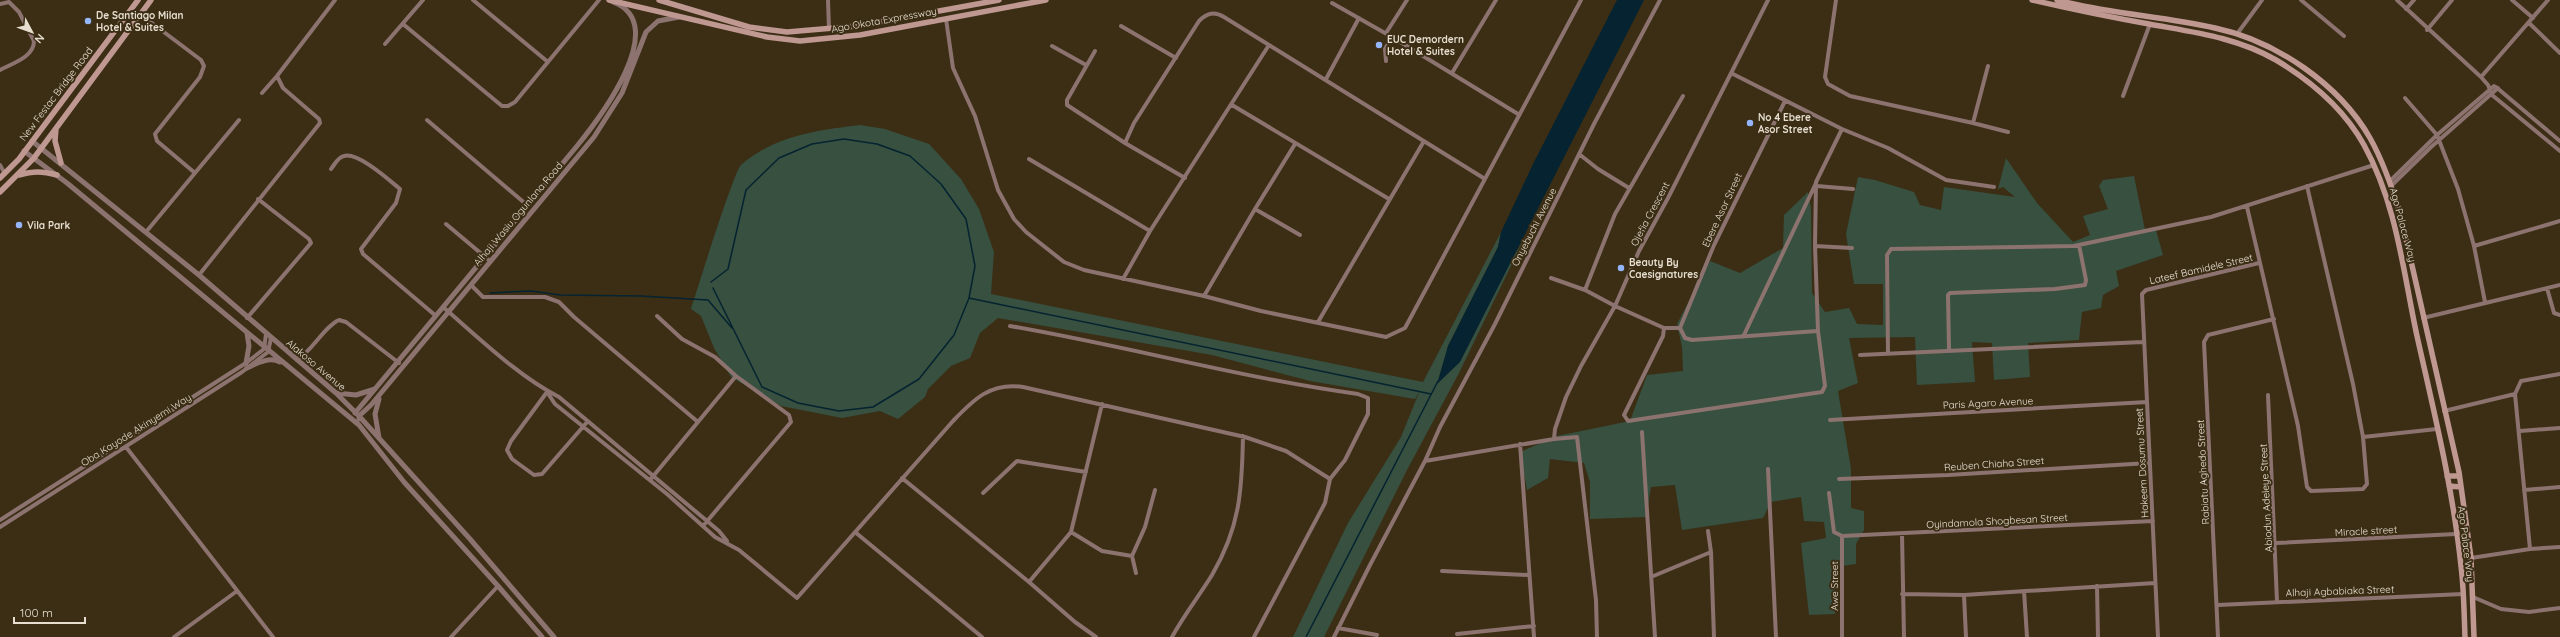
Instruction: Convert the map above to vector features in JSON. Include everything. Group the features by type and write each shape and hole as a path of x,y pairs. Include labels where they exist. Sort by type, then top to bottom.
{"main road":[{"name":"New Festac Bridge Road","path":"2,176 24,152 138,0"},
{"path":"0,192 18,176 42,148 151,0"},
{"name":"Ago Okota Expressway","path":"608,0 767,38 800,40 836,39 1046,0"},
{"name":"Ago Okota Expressway","path":"659,0 749,27 787,32 829,30 996,0"},
{"name":"Ago Palace Way","path":"2032,0 2069,10 2213,35 2250,48 2276,60 2303,78 2329,100 2362,143 2374,165 2389,200 2406,269 2449,486 2463,594 2465,637"},
{"name":"Ago Palace Way","path":"2057,0 2084,7 2215,28 2237,34 2285,56 2310,73 2341,100 2369,137 2391,183 2401,217 2459,476 2471,558 2474,637"},
{"path":"116,29 124,35"},
{"path":"56,127 55,141 61,163"},
{"path":"18,176 38,171 57,175"},
{"path":"2447,476 2459,476"},
{"path":"2449,486 2461,487"}],"street":[{"path":"262,94 335,0"},
{"path":"385,44 423,0"},
{"path":"473,0 548,62"},
{"path":"403,24 502,106 508,106 515,102 599,0"},
{"name":"Alhaji Wasiu Ogunlana Road","path":"357,414 443,307 598,120 625,71 636,40 636,27 625,10 608,0"},
{"path":"828,0 829,30"},
{"path":"1386,33 1407,0"},
{"path":"1452,73 1496,0"},
{"path":"946,19 953,68 975,116 998,190 1014,219 1031,236 1064,262 1084,270 1204,296 1261,311 1386,336 1405,328 1518,114 1581,0"},
{"name":"Onyebuchi Avenue","path":"1334,637 1425,461 1440,427 1495,324 1580,154 1660,0"},
{"name":"Ojefia Crescent","path":"1554,438 1566,397 1580,366 1614,306 1639,251 1668,198 1768,0"},
{"path":"1836,0 1825,77 1828,84 1850,96 2008,132"},
{"path":"2237,34 2262,0"},
{"path":"2301,0 2344,36"},
{"path":"2397,0 2427,30 2481,78 2488,85 2491,93 2560,151"},
{"path":"2406,8 2414,0"},
{"path":"2427,30 2452,0"},
{"path":"2512,0 2533,18"},
{"path":"2481,78 2548,0"},
{"path":"0,4 9,2 16,6 34,40 34,45 26,56 0,70"},
{"path":"1332,3 1386,33 1518,114"},
{"path":"1125,142 1134,123 1199,21 1211,13 1218,13 1485,179"},
{"path":"140,14 201,60 204,66 200,77 155,134 157,141 195,173"},
{"name":"Alhaji Wasiu Ogunlana Road","path":"357,414 367,410 382,393 590,142 609,116 626,86 648,29 663,19 682,17"},
{"path":"1326,79 1359,18"},
{"path":"2529,23 2560,53"},
{"path":"2123,96 2150,24"},
{"path":"1121,26 1176,58"},
{"path":"1386,61 1385,49 1392,37"},
{"path":"1123,279 1150,231 1269,45"},
{"path":"1052,46 1086,65"},
{"path":"1095,51 1067,100 1067,105 1185,178"},
{"path":"1973,123 1988,66"},
{"path":"1731,73 1842,129 1888,148 1951,181 1994,187"},
{"path":"199,275 258,198 320,123 319,119 280,84 277,76"},
{"path":"2488,85 2496,87 2560,141"},
{"path":"2391,183 2496,87"},
{"path":"2391,183 2437,135 2491,93"},
{"path":"1585,290 1615,214 1683,96"},
{"path":"2405,98 2437,135 2439,140 2458,189 2474,246 2485,302"},
{"name":"Ebere Asor Street","path":"1680,328 1714,245 1785,101"},
{"path":"1232,105 1389,199"},
{"path":"146,232 239,120"},
{"path":"427,120 527,205"},
{"path":"1742,337 1817,184 1842,129"},
{"name":"Alakoso Avenue","path":"32,141 199,275 247,318 336,393 357,414 554,637"},
{"path":"1318,322 1424,141"},
{"path":"1204,296 1295,144"},
{"name":"Alakoso Avenue","path":"24,152 57,175 266,350 354,420 404,482 542,637"},
{"path":"1580,154 1598,169 1629,188"},
{"path":"331,169 342,156 352,157 369,165 400,189 396,203 361,249 363,254 436,316"},
{"path":"1029,159 1150,231"},
{"path":"0,165 2,176"},
{"path":"1888,354 1887,255 1891,248 2079,245 2248,207 2307,186 2374,165"},
{"path":"1664,328 1663,336 1624,415 1628,421 1822,392 1824,386 1818,332 1815,246 1817,184"},
{"path":"1817,184 1853,189"},
{"path":"2248,207 2259,263 2274,320 2298,426 2307,487 2311,491 2366,487 2362,437 2351,377 2307,186"},
{"path":"247,318 310,243 309,239 258,198"},
{"path":"1256,209 1300,235"},
{"path":"2474,246 2560,221"},
{"path":"446,224 490,261"},
{"path":"1949,350 1948,295 1950,293 2055,289 2085,285 2086,280 2079,245"},
{"path":"1815,246 1852,248"},
{"name":"Lateef Bamidele Street","path":"2146,290 2259,263"},
{"path":"1551,278 1585,290 1614,306 1664,328 1680,328 1685,338 1692,340 1818,332"},
{"path":"471,285 482,297 536,296 559,302 574,318 698,422"},
{"path":"2423,318 2560,285"},
{"path":"2547,288 2554,313 2560,316"},
{"name":"Hakeem Dosumu Street","path":"2146,290 2142,294 2143,342 2158,637"},
{"path":"443,307 547,392 559,397 654,475 707,521 727,542 798,598 902,478 972,401 991,389 1015,386 1243,436 1286,451 1330,479"},
{"path":"657,316 682,339 715,357 736,376 789,415 791,422 703,526"},
{"path":"297,360 307,354 333,324 339,320 346,322 399,363"},
{"name":"Rabiatu Aghedo Street","path":"2218,637 2218,605 2205,338 2208,335 2274,320"},
{"path":"1010,326 1130,349 1249,377 1365,396 1368,398 1370,407 1368,414 1345,460 1330,479 1325,502 1254,637"},
{"path":"246,332 249,346 247,366 262,361 276,360 293,370"},
{"path":"266,334 266,350"},
{"path":"266,350 271,338"},
{"path":"1860,355 2143,342"},
{"name":"Oba Kayode Akinyemi Way","path":"0,527 126,447 247,366 266,350"},
{"name":"Oba Kayode Akinyemi Way","path":"0,520 247,366"},
{"path":"2530,548 2520,431 2515,394 2522,381 2560,374"},
{"path":"650,480 736,376"},
{"path":"336,393 361,394 379,386"},
{"path":"547,392 555,404 650,480 715,537 727,542"},
{"path":"547,392 508,446 507,450 512,459 534,475 540,475 588,421"},
{"path":"379,439 375,414 382,393"},
{"path":"2444,411 2515,394"},
{"name":"Abiodun Adeleye Street","path":"2268,395 2276,543 2277,601"},
{"name":"Paris Agaro Avenue","path":"1830,420 2147,402"},
{"path":"1029,582 1071,532 1102,404"},
{"path":"354,420 357,414"},
{"path":"357,414 359,425"},
{"path":"2520,431 2560,428"},
{"path":"2362,437 2437,429"},
{"path":"1642,432 1654,637"},
{"path":"1172,637 1189,606 1212,574 1230,539 1242,494 1243,436"},
{"path":"1425,461 1554,438 1576,436 1578,439 1596,600 1597,637"},
{"path":"1520,444 1528,574 1534,637"},
{"path":"126,447 273,637"},
{"path":"983,493 1017,461 1086,472"},
{"name":"Reuben Chiaha Street","path":"1839,479 1948,475 2149,463"},
{"path":"1768,469 1776,637"},
{"path":"902,478 1029,582 1075,622 1096,637"},
{"path":"2524,490 2560,488"},
{"path":"1136,573 1132,556 1145,527 1155,490"},
{"path":"1829,493 1834,532 1842,536"},
{"name":"Oyindamola Shogbesan Street","path":"1842,536 2153,521"},
{"path":"1708,531 1711,552 1714,637"},
{"path":"855,532 982,637"},
{"path":"1071,532 1102,551 1132,556"},
{"path":"1902,534 1904,637"},
{"name":"Miracle street","path":"2276,543 2456,534"},
{"name":"Awe Street","path":"1842,536 1842,637"},
{"path":"2471,558 2530,548 2560,547"},
{"path":"1651,577 1711,552"},
{"path":"1442,571 1528,574"},
{"path":"1902,594 1964,595 2155,583"},
{"path":"451,637 498,586"},
{"path":"2097,586 2098,637"},
{"path":"174,637 237,591"},
{"path":"2024,591 2027,637"},
{"name":"Alhaji Agbabiaka Street","path":"2218,605 2277,601 2463,594"},
{"path":"1964,595 1966,637"},
{"path":"2473,597 2501,609 2529,612 2560,608"},
{"path":"1457,634 1534,626"},
{"path":"1338,628 1377,635"}],"green space":[{"path":"860,125 885,129 929,144 961,179 979,209 994,252 991,294 1423,382 1501,232 1498,247 1448,346 1438,383 1524,239 1459,373 1407,470 1324,637 1293,637 1348,523 1401,437 1420,390 1415,399 1310,381 1212,355 998,318 980,333 970,358 951,366 928,389 925,397 898,419 880,411 842,418 781,406 731,377 714,348 701,316 691,309 737,172 741,165 754,155 782,141 813,132"},
{"path":"2006,158 2037,203 2073,242 2090,235 2083,216 2108,209 2099,186 2103,180 2134,176 2145,230 2156,230 2163,255 2116,271 2119,286 2103,295 2101,308 2082,312 2079,340 2028,343 2030,377 1994,380 1992,343 1972,342 1975,382 1917,385 1915,337 1849,338 1858,383 1838,391 1851,469 1851,508 1864,511 1864,530 1856,544 1856,564 1835,567 1835,614 1809,615 1801,543 1826,538 1824,522 1804,521 1801,497 1771,502 1763,518 1682,530 1675,485 1651,487 1646,517 1590,519 1590,482 1584,463 1550,459 1548,478 1527,490 1520,452 1557,436 1630,421 1647,375 1683,371 1682,347 1677,324 1710,261 1740,273 1783,248 1784,215 1808,192 1811,208 1812,293 1825,312 1849,308 1857,324 1883,325 1883,284 1854,284 1846,234 1858,177 1875,180 1914,192 1920,205 1941,210 1944,187 2015,197 2003,187 1998,189"}],"water":[{"path":"1617,0 1644,0 1460,362 1437,384 1448,346 1498,247 1501,232 1533,164"}],"waterway":[{"path":"711,282 728,269 746,190 779,158 812,144 844,139 877,144 910,156 941,184 966,219 975,266 969,298 954,335 919,379 873,407 839,411 798,403 762,387 713,288"},
{"path":"490,293 531,291 560,295 641,296 708,300 732,328"},
{"path":"969,298 1431,394"},
{"path":"1306,637 1438,381"}],"place":[{"name":"De Santiago Milan Hotel & Suites","path":"88,21"},
{"name":"EUC Demordern Hotel & Suites","path":"1379,45"},
{"name":"No 4 Ebere Asor Street","path":"1750,123"},
{"name":"Vila Park","path":"19,225"},
{"name":"Beauty By Caesignatures","path":"1621,268"}]}
